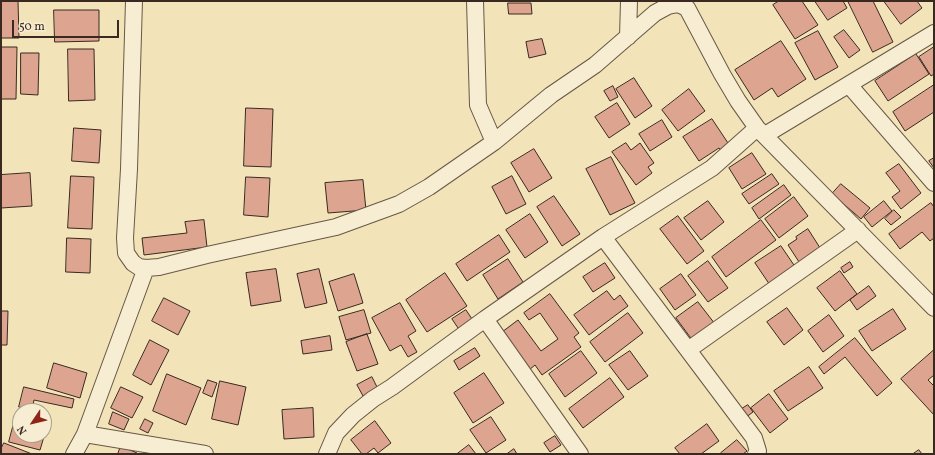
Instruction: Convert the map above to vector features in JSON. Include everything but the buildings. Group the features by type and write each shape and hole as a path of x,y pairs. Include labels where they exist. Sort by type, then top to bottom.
{"street":[{"path":"134,1 129,169 125,238 126,253 132,263 138,267 160,267 207,255 336,227 399,204 430,187 494,142 551,95 596,65 656,13 668,6 678,4 687,8 738,102 761,132 934,308"},
{"path":"475,1 478,105 494,142"},
{"path":"628,37 629,1"},
{"path":"327,454 336,433 353,415 373,398 603,237 712,168 761,132 849,85 934,33"},
{"path":"849,85 934,183"},
{"path":"688,350 858,230"},
{"path":"603,237 754,438 758,451 756,454"},
{"path":"74,454 85,434 146,268"},
{"path":"485,320 580,454"},
{"path":"85,434 205,454"}]}
